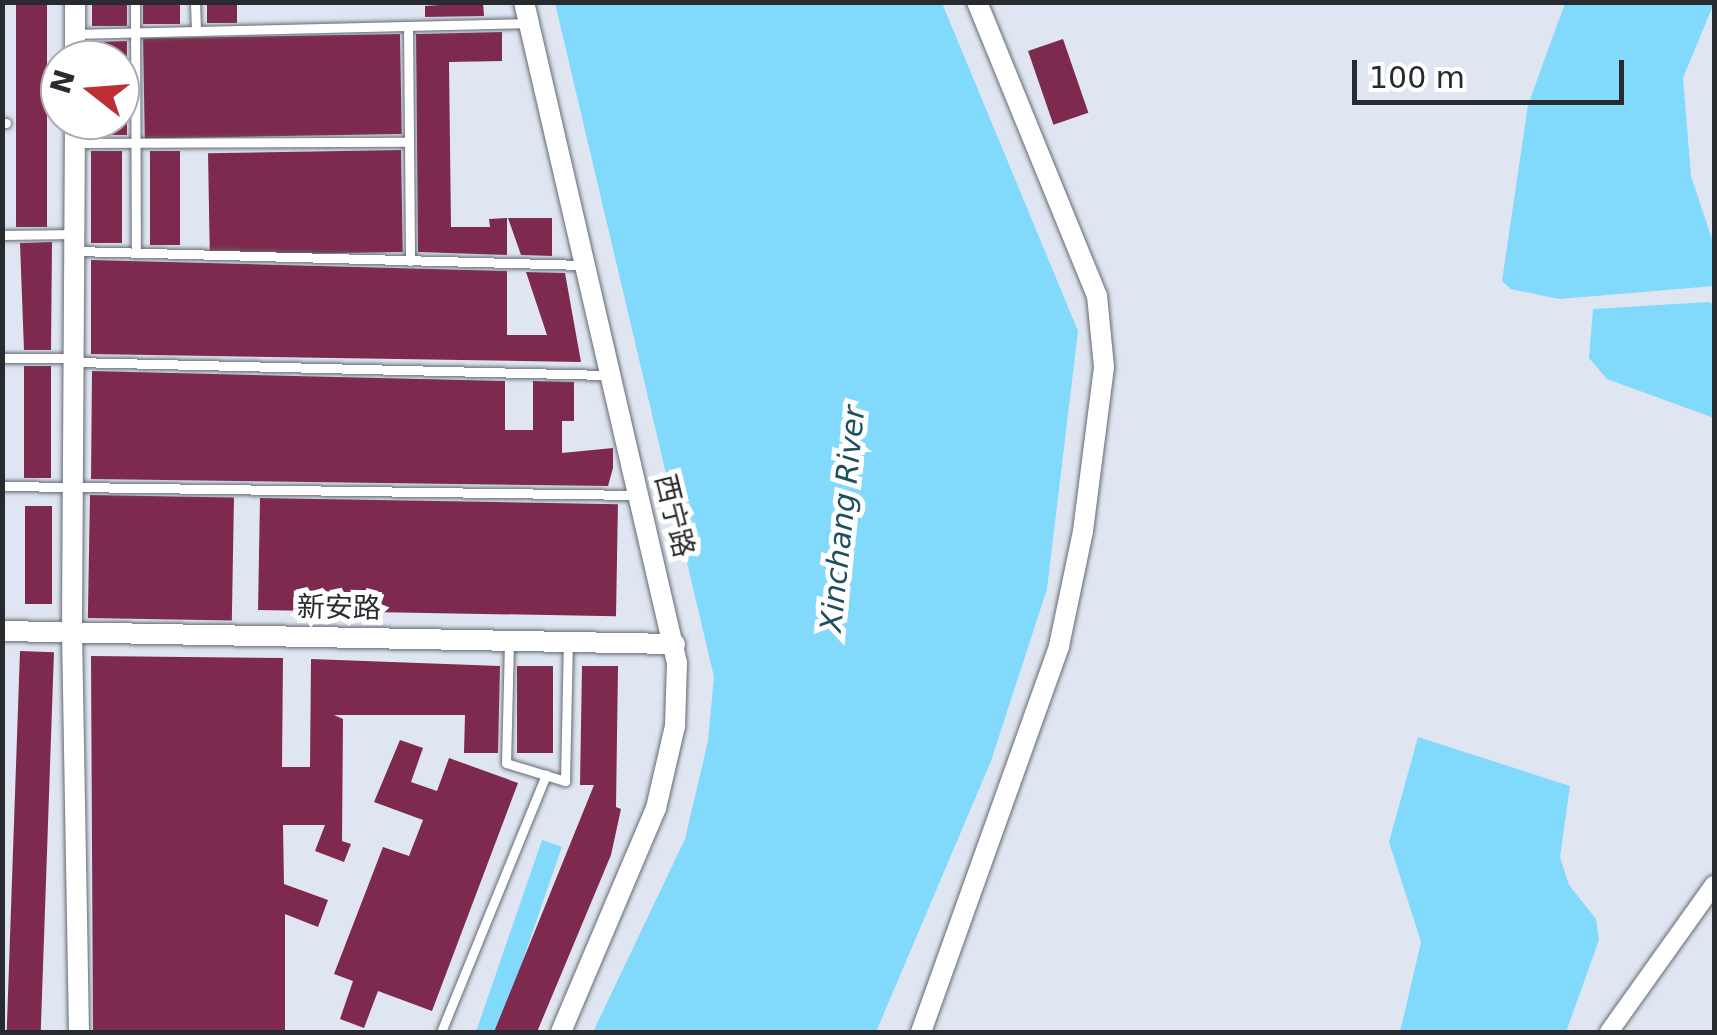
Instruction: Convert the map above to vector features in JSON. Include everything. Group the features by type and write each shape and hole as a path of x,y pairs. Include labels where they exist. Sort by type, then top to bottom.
{"street":[{"path":"74,40 75,2"},
{"path":"921,1032 1059,646 1083,531 1104,367 1097,296 977,2"},
{"name":"西宁路","path":"526,13 582,265 675,644 678,698 664,781 561,1032"},
{"path":"76,142 72,632 79,1032"},
{"name":"新安路","path":"2,630 675,644"},
{"path":"1609,1032 1714,885"}],"lane":[{"path":"135,2 136,253"},
{"path":"195,2 196,31"},
{"path":"74,34 408,26 526,13"},
{"path":"408,26 410,261"},
{"path":"76,142 409,142"},
{"path":"2,235 136,253 582,265"},
{"path":"2,358 610,376"},
{"path":"2,486 640,495"},
{"path":"509,639 506,763 565,781 568,641"},
{"path":"441,1032 546,775"}],"water":[{"name":"Xinchang River","path":"555,3 942,3 1078,331 1047,589 991,761 876,1032 593,1032 685,839 708,741 714,677"},
{"path":"1565,3 1714,3 1683,78 1691,176 1714,245 1714,286 1559,299 1511,289 1502,281 1528,105"},
{"path":"1709,302 1714,305 1714,418 1607,379 1589,358 1593,309"},
{"path":"1418,737 1570,786 1560,857 1569,885 1596,919 1599,940 1566,1032 1400,1032 1421,942 1389,842"},
{"path":"542,840 562,847 498,1032 476,1032"}],"building":[{"path":"92,2 127,2 127,26 92,26"},
{"path":"143,2 180,2 180,24 143,24"},
{"path":"207,2 237,2 237,23 207,23"},
{"path":"483,2 484,16 425,17 425,6"},
{"path":"16,4 47,4 47,40 40,40 40,140 47,140 47,227 16,227"},
{"path":"502,32 502,61 449,62 451,227 490,227 489,219 507,218 507,255 418,252 416,34"},
{"path":"400,34 402,134 145,138 143,38"},
{"path":"1063,39 1088,113 1053,125 1028,51"},
{"path":"401,150 403,252 210,255 208,153"},
{"path":"91,151 122,151 122,243 91,243"},
{"path":"150,151 180,151 180,245 150,245"},
{"path":"508,218 552,218 552,256 521,255"},
{"path":"52,242 51,350 24,350 20,243"},
{"path":"91,260 507,271 507,335 547,335 526,272 565,273 581,362 91,354"},
{"path":"24,366 51,366 51,478 24,478"},
{"path":"92,371 505,381 505,430 533,430 533,381 574,382 574,421 562,421 562,453 613,448 613,468 608,486 91,479"},
{"path":"90,495 234,498 232,620 88,618"},
{"path":"260,498 618,504 616,616 258,610"},
{"path":"25,506 52,506 52,604 25,604"},
{"path":"20,651 54,652 41,1032 7,1032"},
{"path":"91,656 283,658 282,767 310,767 311,659 500,666 498,753 464,753 465,715 334,715 343,719 342,841 351,844 344,862 315,851 325,825 283,825 284,884 328,900 318,927 285,914 285,1032 93,1032"},
{"path":"517,666 553,666 553,753 517,753"},
{"path":"582,666 618,666 616,807 621,809 611,855 537,1032 494,1032 594,785 580,785"},
{"path":"400,740 423,748 411,782 437,791 449,758 518,783 432,1011 378,991 364,1028 340,1019 353,981 334,974 383,847 409,856 423,820 374,802"}]}
